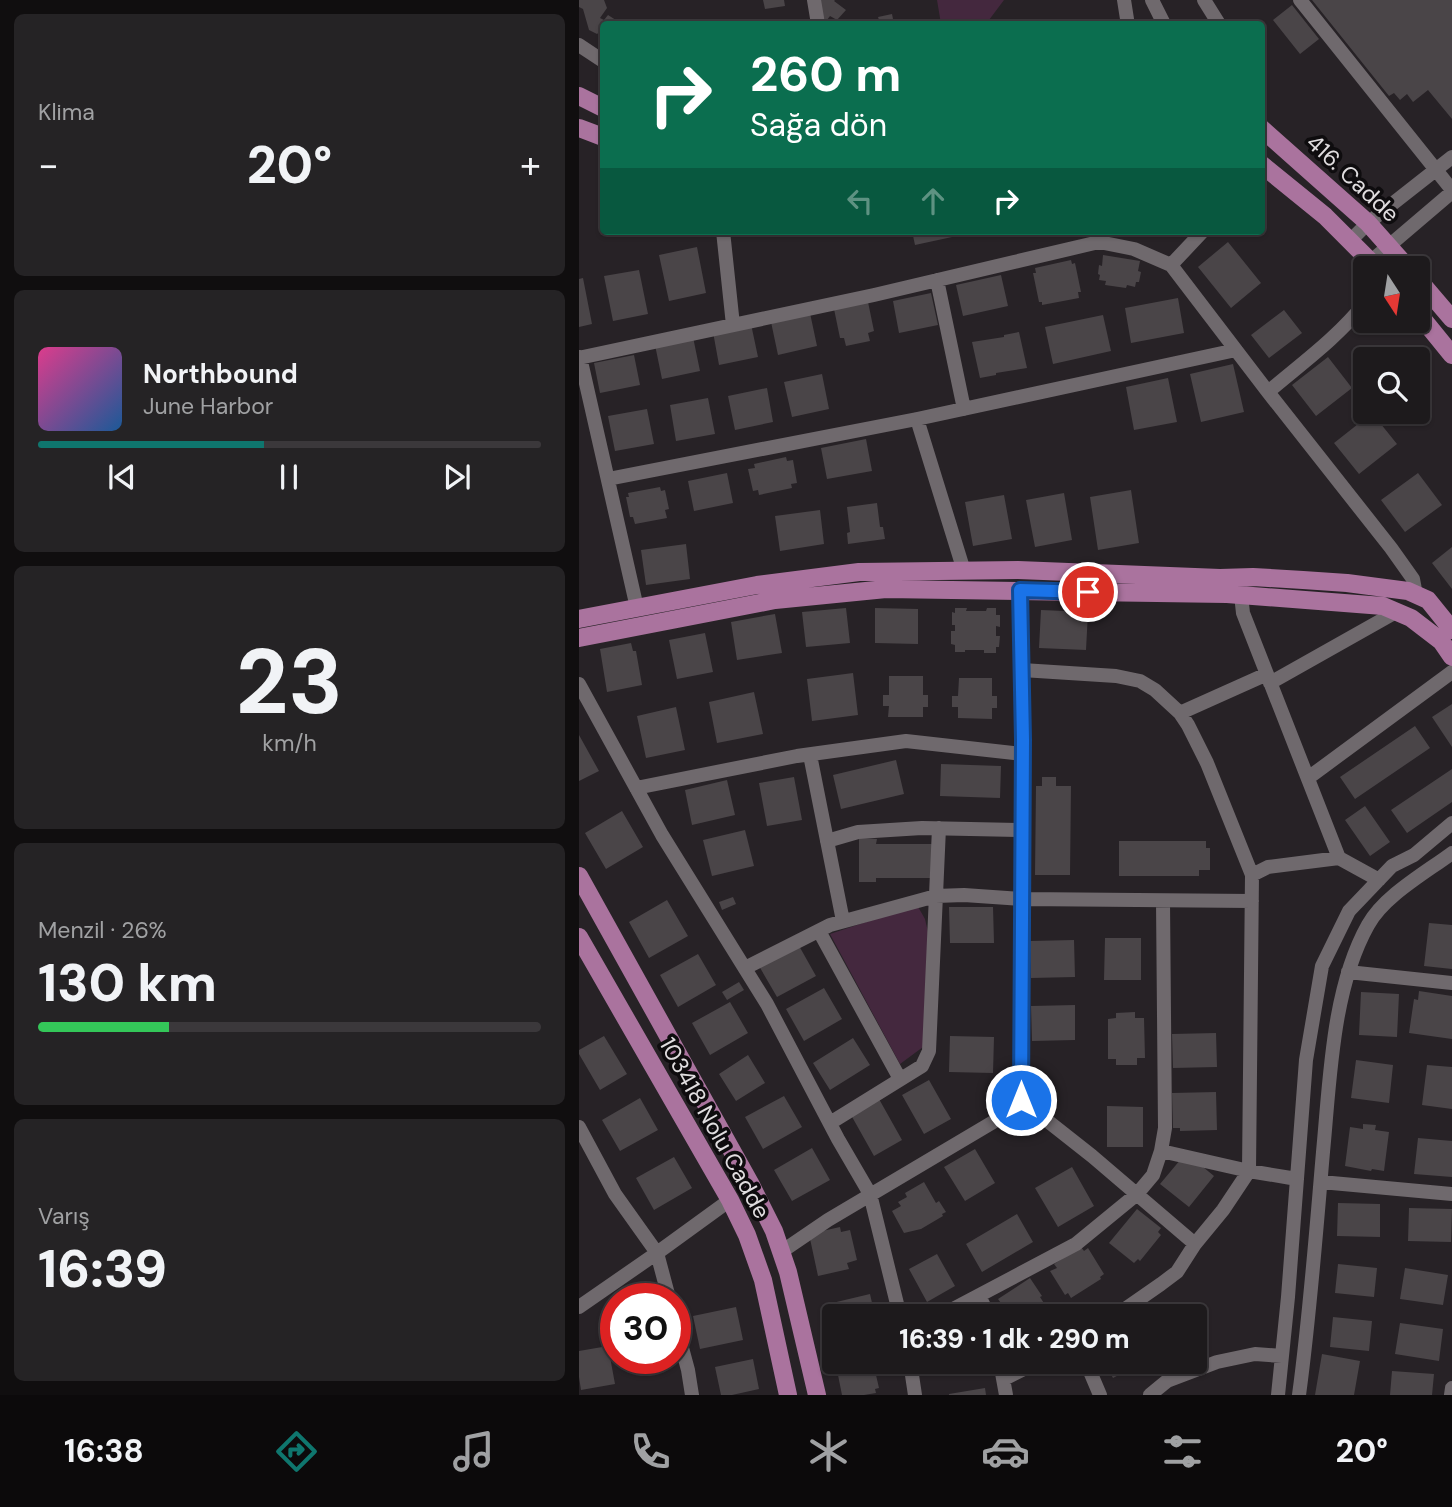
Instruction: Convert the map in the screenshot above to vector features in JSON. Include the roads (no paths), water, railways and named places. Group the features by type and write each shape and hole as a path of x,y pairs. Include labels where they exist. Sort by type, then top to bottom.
{"main road":[{"path":"579,96 600,106"},
{"path":"579,128 600,136"},
{"name":"416. Cadde","path":"1265,132 1368,223 1398,256"},
{"path":"1265,167 1325,216 1364,256"},
{"path":"1430,293 1452,319"},
{"path":"1430,328 1452,355"},
{"path":"579,619 745,587 860,572 1018,570 1253,577 1347,583 1408,591 1428,600 1452,630"},
{"path":"579,638 775,600 886,589 1020,590 1241,596 1383,606 1411,618 1441,641 1452,657"},
{"path":"579,876 774,1231 788,1272 817,1395"},
{"name":"103418 Nolu Cadde","path":"579,937 747,1235 763,1280 788,1395"}],"street":[{"path":"814,0 818,21"},
{"path":"1124,0 1127,21"},
{"path":"1152,0 1162,21"},
{"path":"1204,0 1217,21"},
{"path":"1300,0 1452,191 1389,245 1380,256"},
{"path":"579,45 600,59"},
{"path":"1350,241 1368,223 1452,157"},
{"path":"723,235 733,325"},
{"path":"1171,265 1199,235"},
{"path":"637,608 579,357 937,280 1099,242 1134,250 1171,265 1391,548 1413,579 1415,595"},
{"path":"937,280 964,409"},
{"path":"1268,392 1326,345 1353,318"},
{"path":"608,479 917,419 1236,350"},
{"path":"917,419 964,571"},
{"path":"781,1252 870,1194 1005,1115 1021,1100 1023,754 1020,590"},
{"path":"1241,596 1243,613 1339,858"},
{"path":"1180,713 1269,678 1396,612"},
{"path":"1022,670 1116,676 1140,681 1155,690 1180,713 1188,725 1207,763 1252,875 1249,1171 1177,1272 1132,1304"},
{"path":"1308,778 1452,672"},
{"path":"579,684 662,835 767,1004 870,1194 897,1304"},
{"path":"636,788 810,755 906,741 1023,754"},
{"path":"810,755 843,921"},
{"path":"1278,1395 1306,1060 1322,966 1349,911 1392,866 1414,855 1452,823"},
{"path":"827,841 858,832 939,828 1022,830"},
{"path":"830,1123 921,1066 929,1051 939,828"},
{"path":"1299,1395 1307,1339 1333,1049 1348,972 1368,924 1384,903 1452,853"},
{"path":"1252,875 1268,867 1339,858 1379,880"},
{"path":"745,968 843,921 936,896 1252,901"},
{"path":"963,1304 1076,1244 1137,1194 1153,1175 1162,1151 1165,1128 1163,901"},
{"path":"819,931 900,1079"},
{"path":"1348,972 1452,983"},
{"path":"1021,1100 1195,1244"},
{"path":"580,1131 615,1194 657,1253 665,1283"},
{"path":"1162,1151 1297,1179"},
{"path":"1321,1182 1452,1194"},
{"path":"579,1307 729,1200"},
{"path":"979,1296 983,1304"},
{"path":"1150,1395 1167,1381 1217,1362 1255,1354 1282,1356"},
{"path":"689,1374 692,1395"},
{"path":"912,1374 915,1395"},
{"path":"1003,1374 1006,1395"},
{"path":"1004,1380 1015,1374"},
{"path":"1091,1374 1100,1395"},
{"path":"1451,1395 1452,1388"}]}
